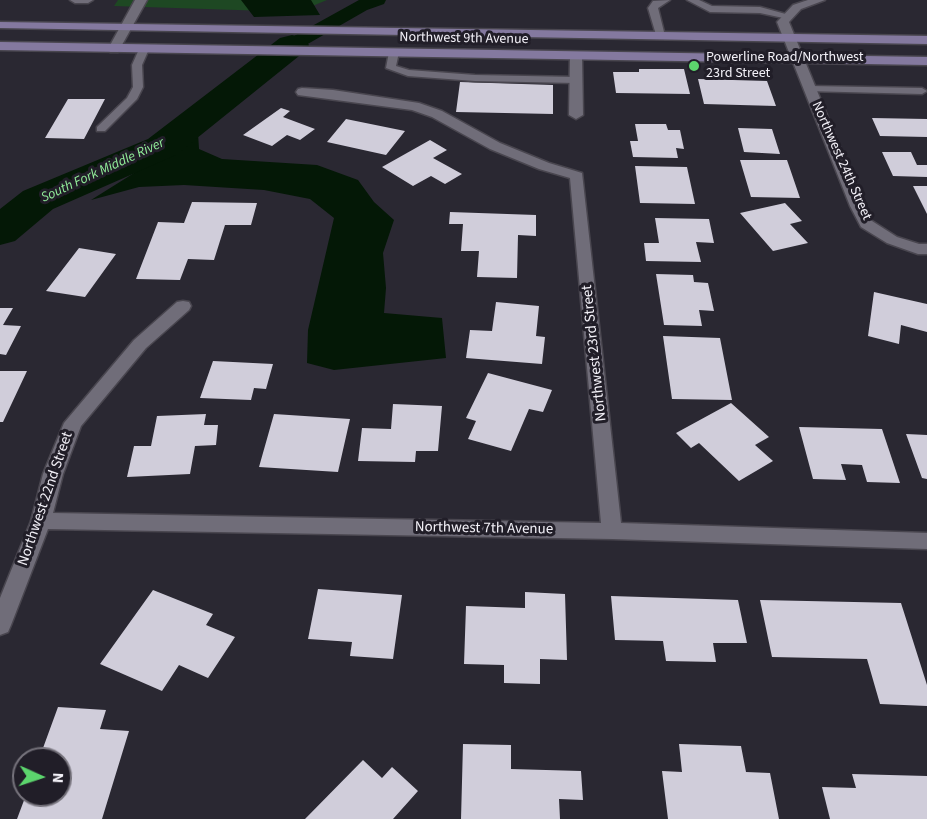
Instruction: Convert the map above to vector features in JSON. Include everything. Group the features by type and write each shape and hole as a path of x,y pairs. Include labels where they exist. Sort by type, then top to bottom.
{"main road":[{"name":"Northwest 9th Avenue","path":"0,25 927,40"},
{"path":"576,56 587,47 641,41 656,36"},
{"name":"Northwest 9th Avenue","path":"0,46 927,61"}],"street":[{"path":"114,49 141,0"},
{"path":"788,38 783,22 796,7 819,0"},
{"name":"Northwest 24th Street","path":"788,38 866,224 892,240 918,249 927,249"},
{"path":"576,56 576,115"},
{"name":"Northwest 23rd Street","path":"303,92 414,106 437,114 495,146 544,166 578,176 612,531"},
{"name":"Northwest 22nd Street","path":"0,625 41,521 53,474 73,423 140,344 183,306"},
{"name":"Northwest 7th Avenue","path":"41,521 612,531 927,541"}],"lane":[{"path":"75,0 88,0"},
{"path":"656,36 653,8 656,3 665,0"},
{"path":"692,0 710,9 760,10 788,16"},
{"path":"100,129 132,99 138,87 137,65 144,49"},
{"path":"394,52 391,68 408,73 475,78 576,80"},
{"path":"810,89 922,91"}],"green space":[{"path":"118,0 327,0 298,12 114,6"}],"shaded area":[{"path":"241,0 311,0 320,15 254,17"},
{"path":"198,133 199,149 222,159 317,165 358,180 374,202 394,220 383,253 386,288 384,313 442,318 446,358 334,370 307,363 308,330 334,218 310,199 264,190 184,185 139,187 91,200"}],"building":[{"path":"639,69 684,69 690,94 616,93 613,72 639,72"},
{"path":"698,79 767,81 776,106 704,104"},
{"path":"460,82 553,85 553,114 456,112"},
{"path":"68,99 105,99 84,139 45,138"},
{"path":"281,108 290,111 283,117 315,129 300,140 287,135 272,146 243,135"},
{"path":"872,118 927,119 927,137 880,136"},
{"path":"346,119 405,131 386,155 327,142"},
{"path":"635,124 666,124 668,130 680,130 684,149 676,148 678,158 633,157 630,141 638,141"},
{"path":"738,128 772,129 780,154 744,152"},
{"path":"430,140 447,150 433,158 462,174 445,184 431,176 413,186 382,167"},
{"path":"882,152 911,152 917,165 927,165 927,177 893,176"},
{"path":"740,160 787,160 800,198 751,197"},
{"path":"635,166 687,167 695,204 640,203"},
{"path":"913,186 927,186 927,214"},
{"path":"192,202 257,203 251,225 225,225 214,260 188,259 180,280 136,279 158,222 184,223"},
{"path":"785,203 802,221 790,224 808,243 773,251 740,213"},
{"path":"450,212 536,215 536,236 518,235 517,278 477,277 479,251 461,251 463,224 449,224"},
{"path":"655,218 709,219 714,243 696,242 701,262 646,261 644,243 659,243"},
{"path":"79,248 116,254 85,297 46,291"},
{"path":"656,274 693,275 694,282 708,283 714,311 699,310 702,326 664,325"},
{"path":"874,292 927,304 927,332 901,325 899,344 868,336"},
{"path":"496,302 539,306 536,336 545,337 542,364 466,358 470,330 492,331"},
{"path":"0,308 13,308 3,325 21,326 6,355 0,354"},
{"path":"663,336 720,338 732,400 672,399"},
{"path":"213,361 273,364 266,389 254,388 251,400 200,398"},
{"path":"0,371 27,371 3,422 0,422"},
{"path":"488,373 552,390 543,412 529,409 511,451 468,439 476,421 466,418"},
{"path":"731,403 769,437 755,445 773,461 739,481 699,443 691,448 676,433"},
{"path":"393,404 442,406 438,451 416,451 415,462 358,461 362,428 391,429"},
{"path":"206,414 204,425 218,425 216,445 195,446 190,474 127,477 134,446 151,446 157,416"},
{"path":"274,414 350,419 338,472 259,467"},
{"path":"799,427 882,429 900,483 867,482 862,465 841,464 846,480 813,479"},
{"path":"906,434 927,435 927,479 922,478"},
{"path":"318,589 402,595 393,659 350,656 352,642 308,639"},
{"path":"153,590 213,614 206,625 235,637 208,678 179,665 162,691 100,664"},
{"path":"525,592 565,594 567,660 540,659 540,684 504,683 504,665 464,664 466,606 525,608"},
{"path":"611,596 738,600 747,643 713,643 716,662 666,661 663,641 615,640"},
{"path":"760,600 901,603 927,685 927,706 880,704 867,659 772,657"},
{"path":"58,707 106,710 100,729 129,731 102,819 17,819 22,807 72,807 72,747 43,747"},
{"path":"463,744 511,745 511,769 581,771 583,800 559,799 560,819 461,819"},
{"path":"679,744 741,746 746,772 770,773 779,819 668,819 662,771 682,772"},
{"path":"363,760 382,778 392,767 418,791 393,819 305,819"},
{"path":"852,774 927,776 927,819 830,819 822,787 856,788"}],"waterway":[{"path":"292,45 360,6 377,0"},
{"name":"South Fork Middle River","path":"0,231 38,200 162,147 292,45"}],"place":[{"name":"Powerline Road/Northwest 23rd Street","path":"694,66"}]}
